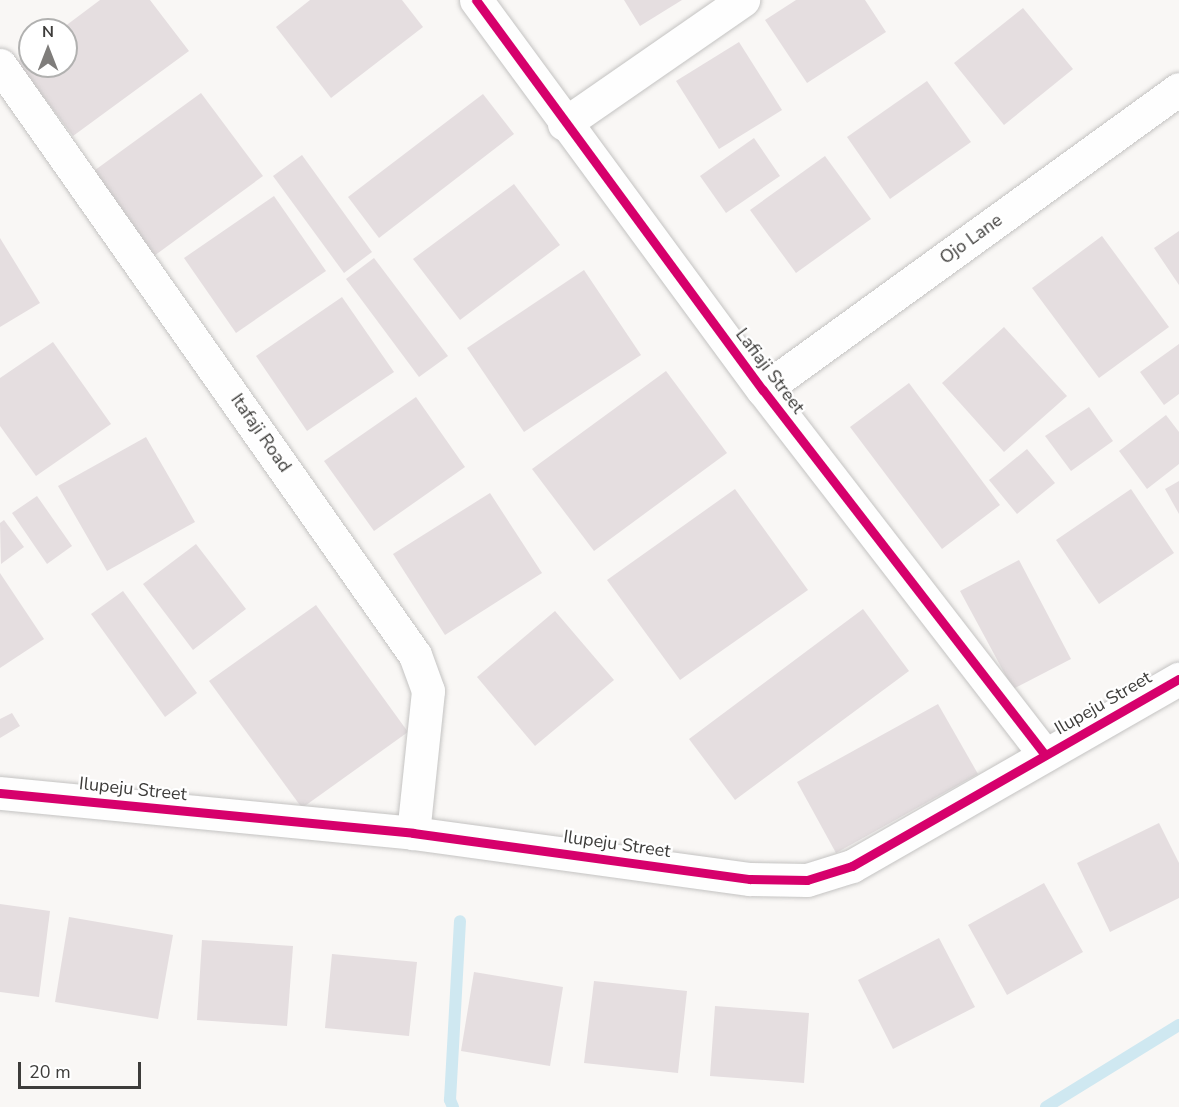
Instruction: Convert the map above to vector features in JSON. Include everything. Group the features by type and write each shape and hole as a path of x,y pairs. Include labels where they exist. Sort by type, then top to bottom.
{"street":[{"name":"Lafiaji Street","path":"476,0 564,124 763,390 1046,755"},
{"path":"564,124 743,0"},
{"name":"Itafaji Road","path":"0,65 415,655 428,691 413,833"},
{"name":"Ojo Lane","path":"763,390 1179,89"},
{"name":"Ilupeju Street","path":"0,793 413,833 750,879 807,880 852,866 1179,679"}],"building":[{"path":"100,0 150,0 189,51 73,136 29,78 78,78 78,18 76,18"},
{"path":"310,0 402,0 423,27 331,98 276,27"},
{"path":"624,0 682,0 640,26"},
{"path":"796,0 865,0 886,32 807,83 765,20"},
{"path":"1023,8 1073,69 1004,125 954,63"},
{"path":"739,42 782,110 719,149 676,81"},
{"path":"927,81 971,142 890,199 847,137"},
{"path":"201,93 263,176 154,256 91,173"},
{"path":"483,94 514,134 379,238 348,197"},
{"path":"754,138 780,176 726,213 700,176"},
{"path":"302,155 372,252 344,273 273,176"},
{"path":"825,156 871,219 796,273 750,210"},
{"path":"514,184 560,245 460,320 413,259"},
{"path":"274,196 326,271 236,333 184,258"},
{"path":"1179,231 1179,285 1154,248"},
{"path":"1102,236 1169,327 1099,378 1032,288"},
{"path":"0,238 40,303 0,327"},
{"path":"374,258 448,356 419,377 346,279"},
{"path":"584,270 641,355 524,432 467,348"},
{"path":"342,297 394,372 307,431 256,356"},
{"path":"1004,327 1067,396 1004,452 942,383"},
{"path":"53,342 111,424 36,476 0,426 0,378"},
{"path":"1179,344 1179,394 1164,405 1140,372"},
{"path":"666,371 727,453 594,551 532,469"},
{"path":"909,383 1000,505 942,549 850,427"},
{"path":"416,397 465,467 374,531 324,461"},
{"path":"1089,407 1113,441 1071,471 1045,436"},
{"path":"1166,415 1179,432 1179,464 1147,489 1119,451"},
{"path":"146,437 195,522 107,571 58,486"},
{"path":"1027,449 1055,483 1017,514 989,480"},
{"path":"1179,481 1179,514 1165,489"},
{"path":"735,489 808,590 680,680 607,580"},
{"path":"1131,489 1174,553 1099,604 1056,540"},
{"path":"490,493 542,573 445,635 393,554"},
{"path":"37,496 72,546 47,564 12,513"},
{"path":"4,520 24,547 1,564 0,523"},
{"path":"196,544 246,609 193,650 143,584"},
{"path":"1019,560 1071,659 1013,689 960,591"},
{"path":"0,573 44,639 0,668"},
{"path":"123,591 197,693 165,717 91,614"},
{"path":"316,605 408,732 302,808 209,681"},
{"path":"863,609 909,671 735,800 689,739"},
{"path":"555,611 614,680 535,746 477,677"},
{"path":"938,704 978,774 836,853 797,782"},
{"path":"12,713 20,726 0,738 0,719"},
{"path":"1159,823 1179,863 1179,898 1110,932 1077,863"},
{"path":"1044,883 1083,952 1007,995 968,925"},
{"path":"0,904 50,911 39,997 0,992"},
{"path":"69,917 173,935 158,1019 55,1002"},
{"path":"939,938 975,1007 893,1049 858,980"},
{"path":"202,940 293,946 287,1026 197,1020"},
{"path":"332,954 417,962 409,1036 325,1028"},
{"path":"474,972 563,987 550,1066 461,1051"},
{"path":"594,981 687,991 678,1073 584,1063"},
{"path":"715,1006 809,1013 804,1083 710,1076"}],"waterway":[{"path":"453,1107 450,1100 460,921"},
{"path":"1046,1107 1179,1025"}],"cycle path":[{"path":"476,0 763,390 1045,755"},
{"path":"0,793 413,833 750,879 807,880 852,866 1179,679"}]}
